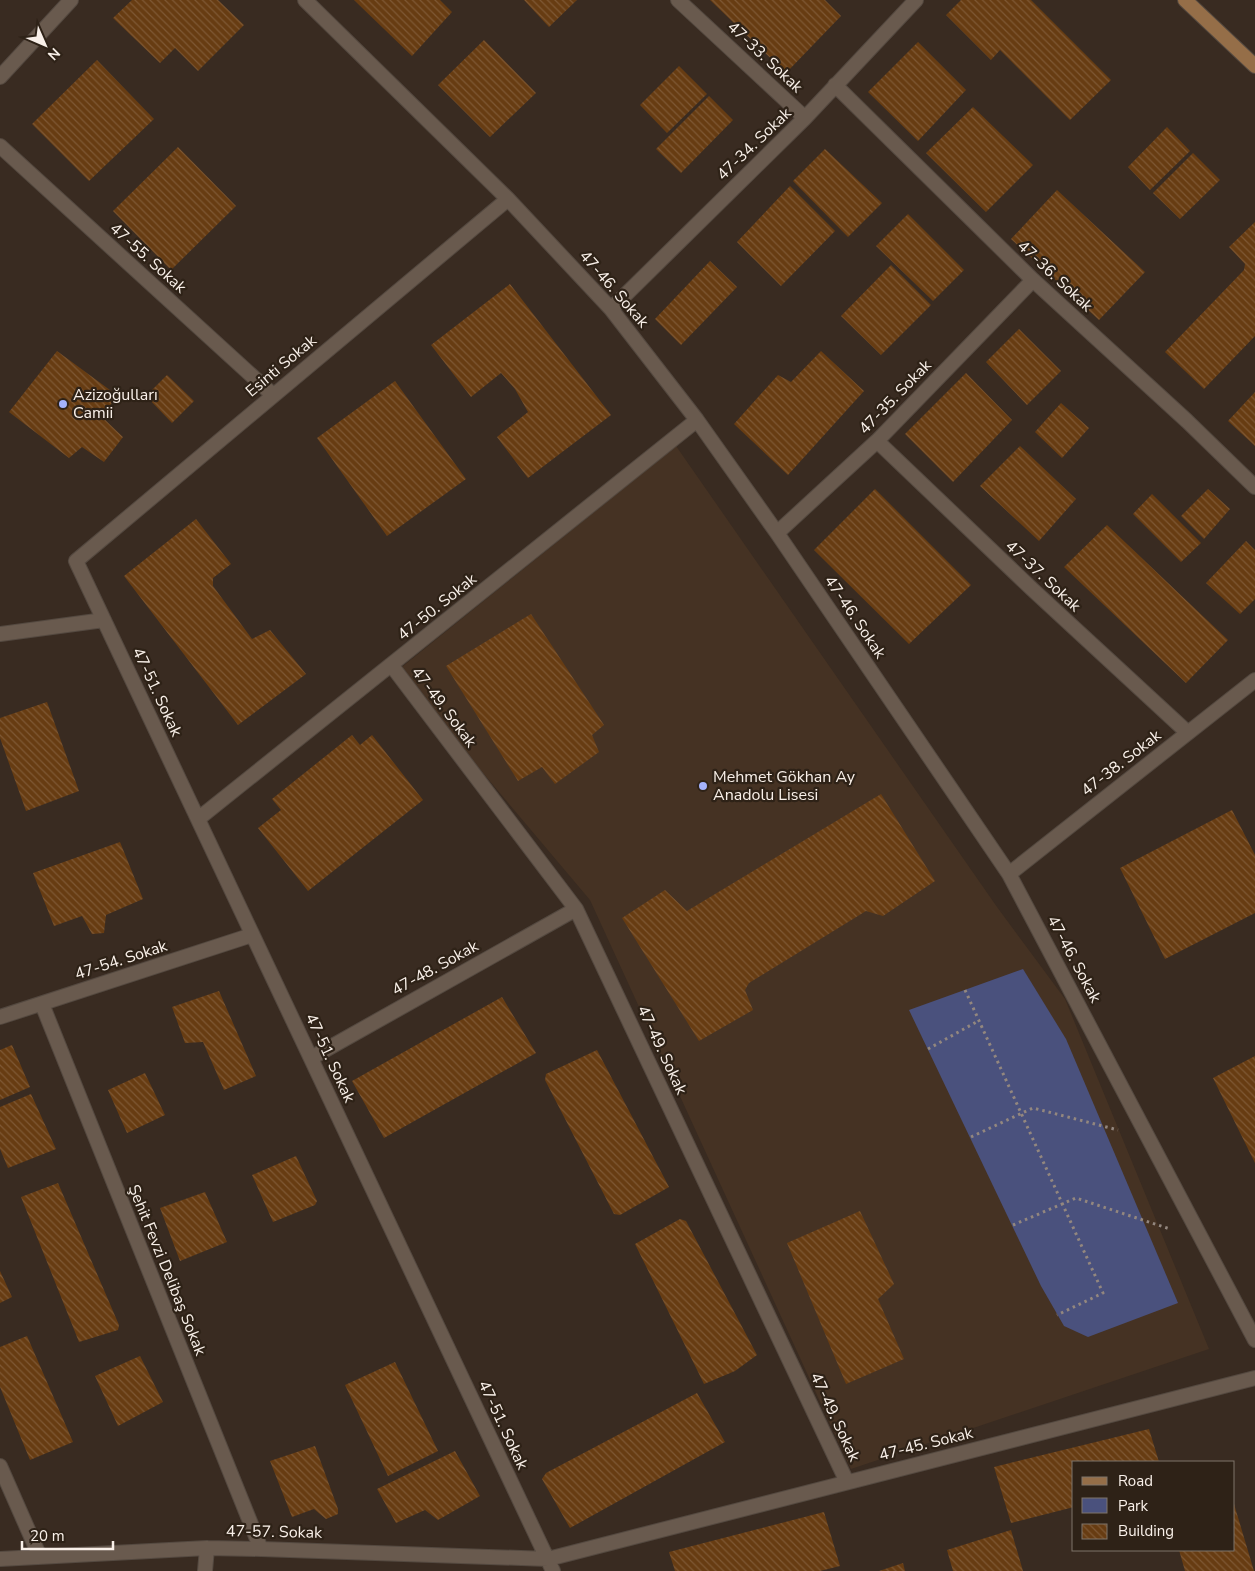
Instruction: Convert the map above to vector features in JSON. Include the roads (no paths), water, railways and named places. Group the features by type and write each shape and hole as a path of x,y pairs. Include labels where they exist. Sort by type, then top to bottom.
{"main road":[{"path":"1185,0 1255,66"}],"street":[{"path":"0,77 71,0"},
{"name":"47-46. Sokak","path":"305,0 508,199 611,309 697,420 777,533 1008,874 1255,1340"},
{"name":"47-33. Sokak","path":"678,0 805,118"},
{"name":"47-34. Sokak","path":"611,309 805,118 916,0"},
{"name":"47-36. Sokak","path":"835,85 1033,280 1188,421 1255,487"},
{"name":"47-55. Sokak","path":"0,146 273,395"},
{"name":"Esinti Sokak","path":"76,561 508,199"},
{"name":"47-35. Sokak","path":"777,533 877,441 1033,280"},
{"name":"47-50. Sokak","path":"198,820 697,420"},
{"name":"47-37. Sokak","path":"877,441 1032,589 1188,733"},
{"name":"47-51. Sokak","path":"76,561 550,1565"},
{"path":"0,634 104,620"},
{"name":"47-49. Sokak","path":"392,666 576,909 847,1482"},
{"name":"47-38. Sokak","path":"1008,874 1255,680"},
{"name":"47-48. Sokak","path":"311,1058 576,909"},
{"name":"47-54. Sokak","path":"0,1017 252,935"},
{"name":"Şehit Fevzi Delibaş Sokak","path":"42,1004 261,1548"},
{"name":"47-45. Sokak","path":"550,1565 847,1482 1255,1378"},
{"path":"0,1466 40,1557"},
{"path":"205,1571 207,1548"},
{"name":"47-57. Sokak","path":"0,1559 207,1548 261,1548 550,1565"}],"place":[{"name":"Azizoğulları Camii","path":"63,404"},
{"name":"Mehmet Gökhan Ay Anadolu Lisesi","path":"703,786"}]}
